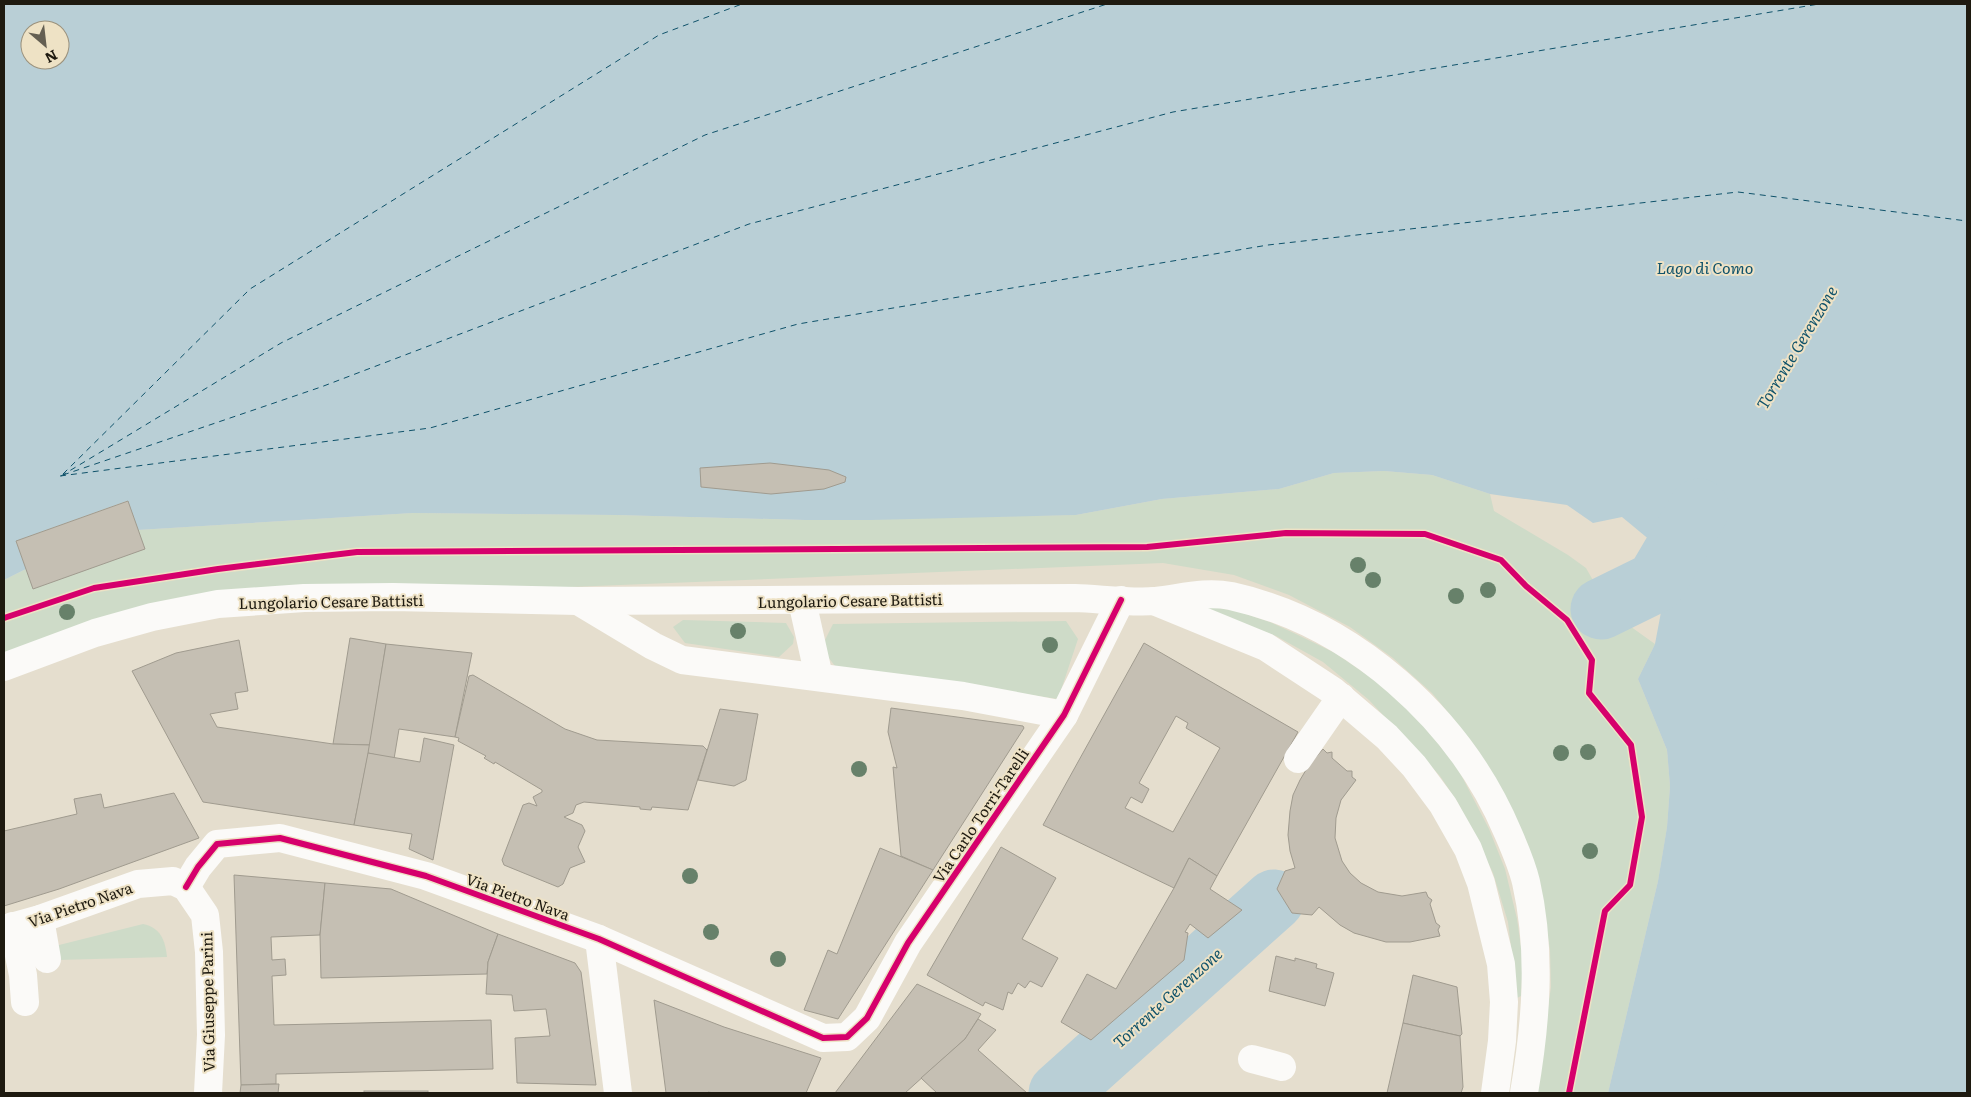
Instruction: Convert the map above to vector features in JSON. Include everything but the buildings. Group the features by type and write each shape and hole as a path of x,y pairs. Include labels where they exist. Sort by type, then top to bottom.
{"main road":[{"path":"1154,601 1205,593 1223,595 1268,606 1326,631 1409,691 1450,735 1495,804 1526,880 1537,968 1531,1047 1524,1093"},
{"name":"Lungolario Cesare Battisti","path":"4,667 95,633 152,617 218,604 304,598 393,597 578,601 802,601 969,598 1154,601"},
{"name":"Via Carlo Torri-Tarelli","path":"847,1037 867,1018 908,943 1064,715 1121,600"},
{"path":"578,601 652,646 682,660 963,696 1064,715"},
{"path":"802,601 819,677"},
{"path":"1154,601 1266,647 1341,697 1387,737 1414,766 1443,805 1468,849 1482,883 1496,939 1504,1002 1495,1093"},
{"path":"1298,759 1341,697"},
{"name":"Via Pietro Nava","path":"9,928 138,884 173,881 186,887 217,844 280,838 426,876 599,939 823,1038 847,1037"},
{"name":"Via Giuseppe Parini","path":"186,887 206,914 210,952 211,1035 208,1093"},
{"path":"40,919 46,959"},
{"path":"9,928 23,975 25,1002"},
{"path":"599,939 618,1093"},
{"path":"1252,1059 1282,1067"}],"green space":[{"path":"1384,471 1432,475 1490,494 1494,511 1568,555 1586,568 1594,582 1589,596 1601,609 1620,619 1655,644 1638,679 1667,750 1670,786 1667,827 1658,881 1608,1093 1536,1093 1551,987 1550,950 1544,912 1488,769 1456,722 1432,693 1393,658 1350,627 1289,595 1234,575 1163,563 151,604 4,656 4,580 26,569 16,541 128,501 138,530 413,513 616,515 805,520 1076,515 1162,499 1279,489 1334,473"},
{"path":"1187,603 1237,611 1270,622 1298,635 1335,653 1376,681 1411,710 1457,767 1489,829 1505,869 1517,919 1523,961 1521,996 1517,998 1508,922 1493,873 1458,803 1440,776 1369,700 1323,662 1276,636"},
{"path":"683,620 786,623 794,637 793,644 779,657 685,643 673,627"},
{"path":"1066,621 1078,639 1058,699 835,666 821,648 833,624"},
{"path":"143,924 154,928 161,936 167,957 58,960 55,946"}],"water":[{"name":"Lago di Como","path":"4,4 1967,4 1967,1093 1608,1093 1658,881 1667,827 1670,786 1667,750 1638,679 1655,644 1661,612 1656,582 1655,554 1651,541 1622,517 1593,523 1567,505 1490,494 1432,475 1384,471 1334,473 1279,489 1162,499 1076,515 870,520 413,513 138,530 127,501 16,541 26,569 4,580"}],"waterway":[{"name":"Torrente Gerenzone","path":"1601,609 1656,582 1699,509"},
{"name":"Torrente Gerenzone","path":"1059,1093 1274,900"}],"ferry route":[{"path":"63,474 250,289 659,35 742,4"},
{"path":"61,476 281,343 705,135 1107,4"},
{"path":"63,475 321,387 749,224 1173,112 1819,4"},
{"path":"60,476 430,428 798,324 1268,245 1738,192 1967,221"}],"cycle path":[{"path":"4,618 94,588 218,569 357,552 1147,547 1286,533 1425,534 1501,560 1526,586 1567,620 1592,660 1589,693 1631,745 1642,817 1630,885 1605,911 1569,1093"},
{"path":"186,887 198,867 217,844 280,838 426,876 599,939 823,1038 847,1037 867,1018 908,943 1064,715 1121,600"}]}
